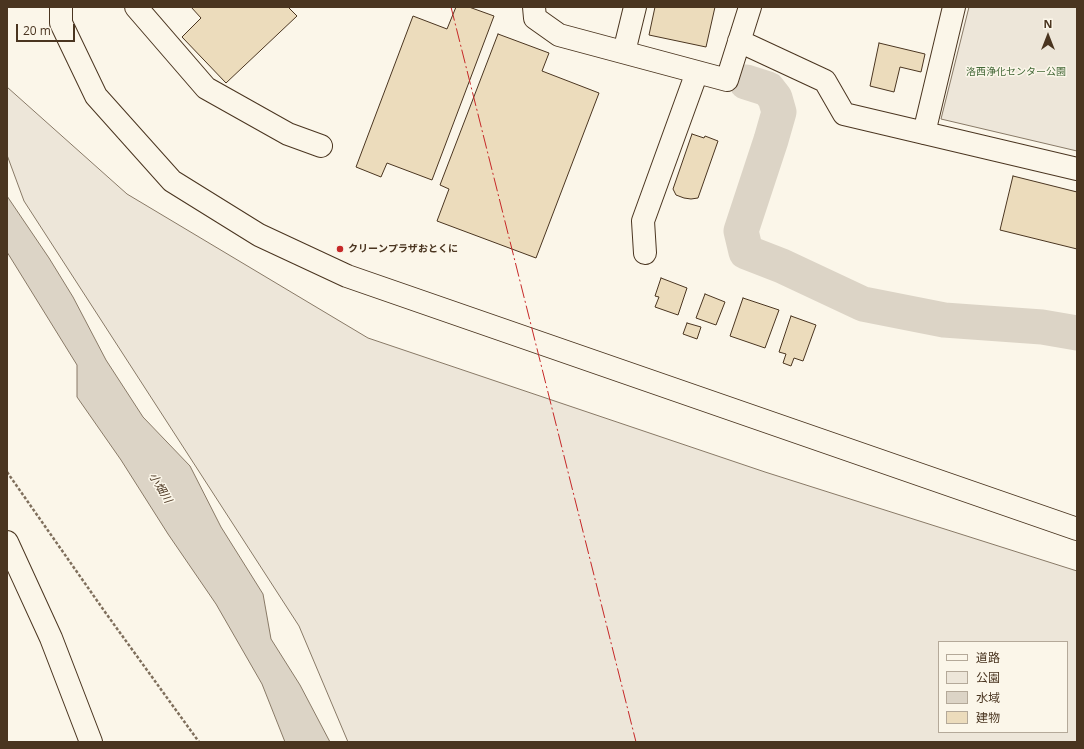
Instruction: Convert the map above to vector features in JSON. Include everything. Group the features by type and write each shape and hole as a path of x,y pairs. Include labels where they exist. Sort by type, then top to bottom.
{"street":[{"path":"61,7 61,23 96,96 172,181 260,235 347,276 1077,529"},
{"path":"136,7 206,88 288,134 321,146"},
{"path":"534,7 535,18 559,35 727,80 750,7"},
{"path":"624,52 634,7"},
{"path":"924,133 954,7"},
{"path":"739,40 826,81 844,114 1077,169"},
{"path":"645,252 643,222 697,72"},
{"path":"7,542 51,638 91,742"}],"path":[{"path":"7,472 110,619 199,742"}],"green space":[{"name":"洛西浄化センター公園","path":"969,7 1077,7 1077,151 941,119"},
{"path":"7,87 127,194 368,338 765,472 1077,571 1077,742 348,742 299,626 24,201 7,155"}],"water":[{"name":"小畑川","path":"7,196 49,258 73,297 106,360 143,417 190,466 221,527 263,594 271,639 300,685 330,742 285,742 262,684 216,604 168,534 121,460 77,397 77,365 7,252"}],"building":[{"path":"191,7 288,7 297,16 226,83 182,37 201,18"},
{"path":"456,7 469,7 494,16 432,180 387,163 381,177 356,167 413,16 447,29"},
{"path":"655,7 715,7 706,47 649,35"},
{"path":"498,34 549,53 542,71 599,93 536,258 437,221 449,189 440,185"},
{"path":"879,43 925,54 921,72 900,67 894,92 870,86"},
{"path":"692,134 704,138 705,136 718,141 698,198 691,199 676,195 673,189"},
{"path":"1013,176 1077,192 1077,249 1000,230"},
{"path":"661,278 687,288 678,315 655,307 659,297 655,296"},
{"path":"705,294 725,302 716,325 696,318"},
{"path":"743,298 779,310 765,348 730,336"},
{"path":"791,316 816,325 803,361 794,358 791,366 783,363 786,354 779,352"},
{"path":"687,323 701,327 697,339 683,334"}],"waterway":[{"path":"746,82 768,89 775,98 779,112 741,231 746,252 782,266 863,304 944,320 1042,327 1077,333"}],"power":[{"path":"451,7 636,742"}],"place":[{"name":"クリーンプラザおとくに","path":"340,249"}]}
